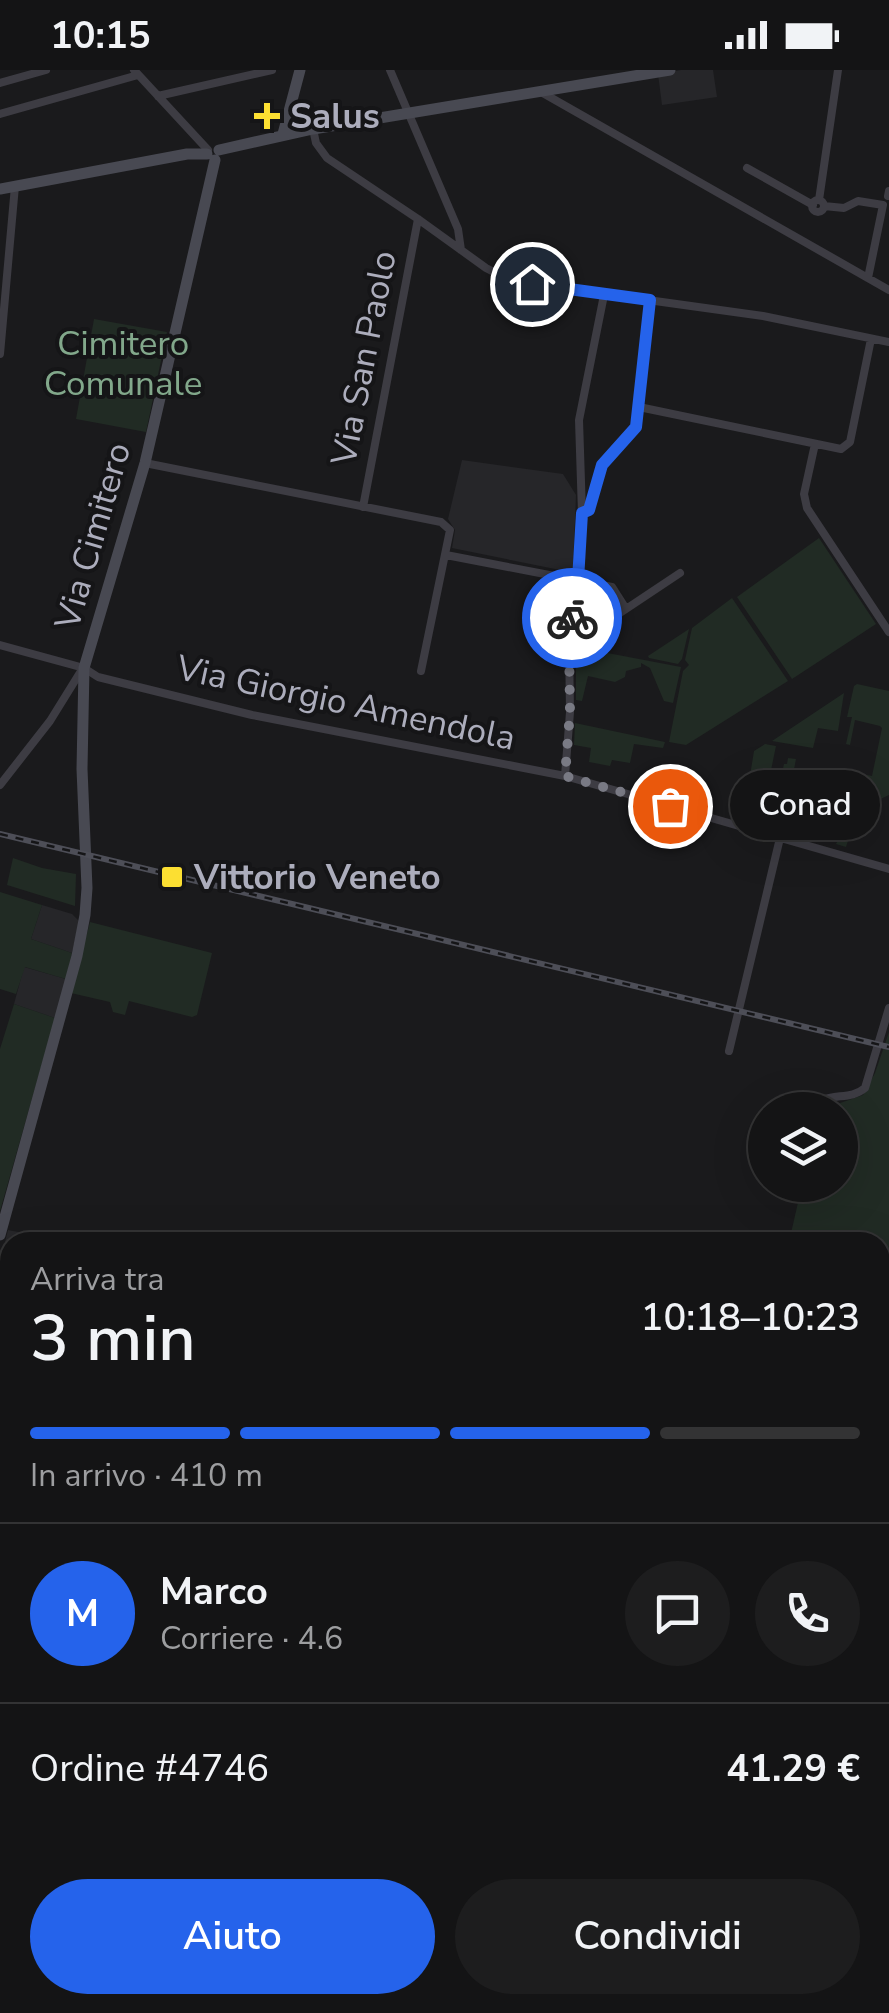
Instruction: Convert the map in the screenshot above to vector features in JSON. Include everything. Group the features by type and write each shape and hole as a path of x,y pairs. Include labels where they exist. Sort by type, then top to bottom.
{"street":[{"path":"0,83 46,70"},
{"path":"158,96 272,70"},
{"path":"282,134 300,70"},
{"path":"390,70 458,229 460,250"},
{"path":"0,189 187,154 212,153 282,134 540,91 604,75 670,70"},
{"path":"819,204 838,70"},
{"path":"0,114 136,73 212,153"},
{"path":"540,91 889,290"},
{"path":"313,129 316,143 327,158 486,268 511,281 763,316 889,342"},
{"name":"Via Cimitero","path":"0,645 84,668 144,463 212,153"},
{"path":"747,168 819,204 844,208 858,201 883,205 868,278"},
{"path":"0,354 15,186"},
{"name":"Via San Paolo","path":"364,507 418,219"},
{"path":"565,776 570,712 569,642 582,513 579,420 604,295"},
{"path":"582,513 589,510 602,465 636,427 650,300"},
{"path":"639,406 841,450 850,442 871,339"},
{"path":"815,444 804,494 807,508 889,632"},
{"path":"144,463 442,522 450,530 421,670"},
{"path":"446,555 612,587 626,609"},
{"path":"574,610 596,599 595,610 608,621 680,573"},
{"path":"0,785 50,721 84,668"},
{"path":"1,1232 85,915 84,668"},
{"name":"Via Giorgio Amendola","path":"84,668 98,677 252,715 565,776 889,869"},
{"path":"730,1051 780,838"},
{"path":"858,1092 865,1088 889,1008"}],"shaded area":[{"path":"713,70 717,97 662,105 658,74"},
{"path":"462,460 563,474 576,495 570,572 452,548 455,530 448,519"},
{"path":"42,905 72,914 79,921 72,953 31,939"},
{"path":"24,967 66,979 55,1018 14,1004"}],"green space":[{"name":"Cimitero Comunale","path":"94,319 167,332 146,432 76,419"},
{"path":"819,538 876,624 792,679 737,597"},
{"path":"732,598 788,681 686,745 669,742 683,671 689,665 685,660 692,628"},
{"path":"689,629 678,664 649,658 648,656"},
{"path":"576,647 681,667 673,703 664,701 650,668 641,663 641,667 626,671 625,677 615,682 588,676 582,701 576,700"},
{"path":"857,684 889,691 889,795 857,813 846,847 836,844 841,835 841,814 747,794 754,751 765,744 776,746 769,780 780,782 788,758 796,759 791,785 837,796 840,779 844,780 842,792 863,796 867,775 872,776 882,728 855,720 850,745 846,744 852,717 847,717"},
{"path":"844,693 838,731 818,728 813,748 772,741"},
{"path":"575,723 665,742 663,748 634,744 630,763 612,760 610,766 589,762 591,748 574,745"},
{"path":"13,858 76,874 75,906 7,885"},
{"path":"0,892 42,905 31,939 72,953 66,979 25,967 16,994 0,989"},
{"path":"90,922 212,953 197,1015 129,1001 125,1015 113,1012 110,1002 71,993"},
{"path":"14,1004 55,1018 0,1211 0,1049"},
{"path":"889,1032 889,1232 791,1232 798,1202 858,1202 858,1097 863,1095"}],"railway":[{"path":"0,834 889,1047"}],"way so far":[{"path":"572,618 565,776 670,806"}],"place":[{"name":"Salus","path":"267,116"},
{"name":"Conad","path":"670,806"},
{"name":"Vittorio Veneto","path":"172,877"}],"route":[{"path":"532,284 650,300 636,427 602,465 589,510 582,513 572,618"}]}
